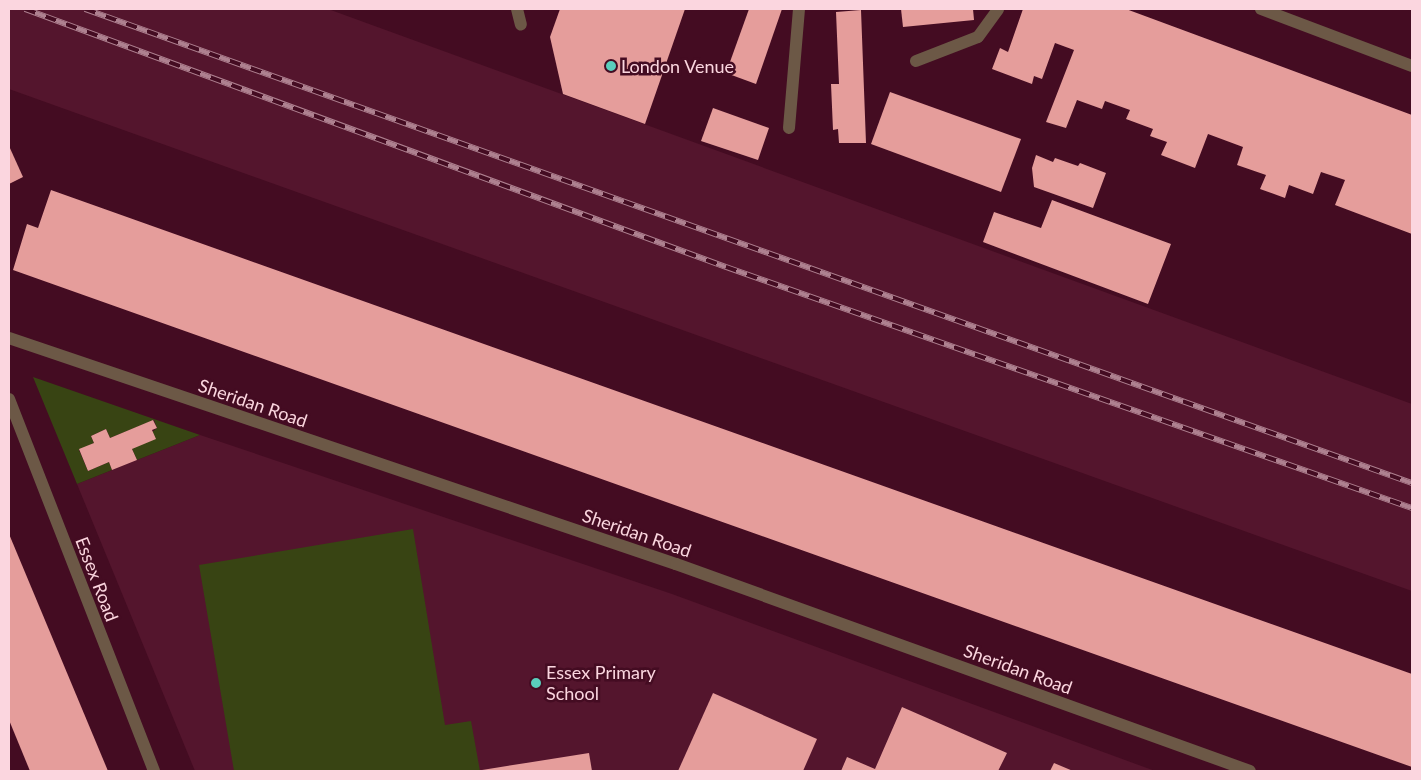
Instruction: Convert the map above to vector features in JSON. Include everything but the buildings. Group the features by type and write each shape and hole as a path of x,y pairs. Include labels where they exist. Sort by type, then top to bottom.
{"street":[{"path":"517,9 521,25"},
{"path":"790,128 799,9"},
{"path":"916,61 978,37 998,9"},
{"path":"1261,9 1412,66"},
{"name":"Sheridan Road","path":"9,338 667,561 1250,771"},
{"name":"Essex Road","path":"9,399 154,771"}],"shaded area":[{"path":"9,9 328,9 1412,404 1412,591 9,89"},
{"name":"Essex Primary School","path":"200,435 672,594 1155,771 195,771 77,484"}],"green space":[{"path":"33,377 200,435 137,460 132,449 157,428 154,420 110,438 106,429 91,436 94,443 79,450 88,471 109,462 112,470 77,484"},
{"path":"413,529 445,725 471,721 480,771 234,771 199,565"}],"railway":[{"path":"25,9 726,267 1412,508"},
{"path":"85,9 1412,483"}],"place":[{"name":"London Venue","path":"611,66"},
{"name":"Essex Primary School","path":"536,683"}]}
